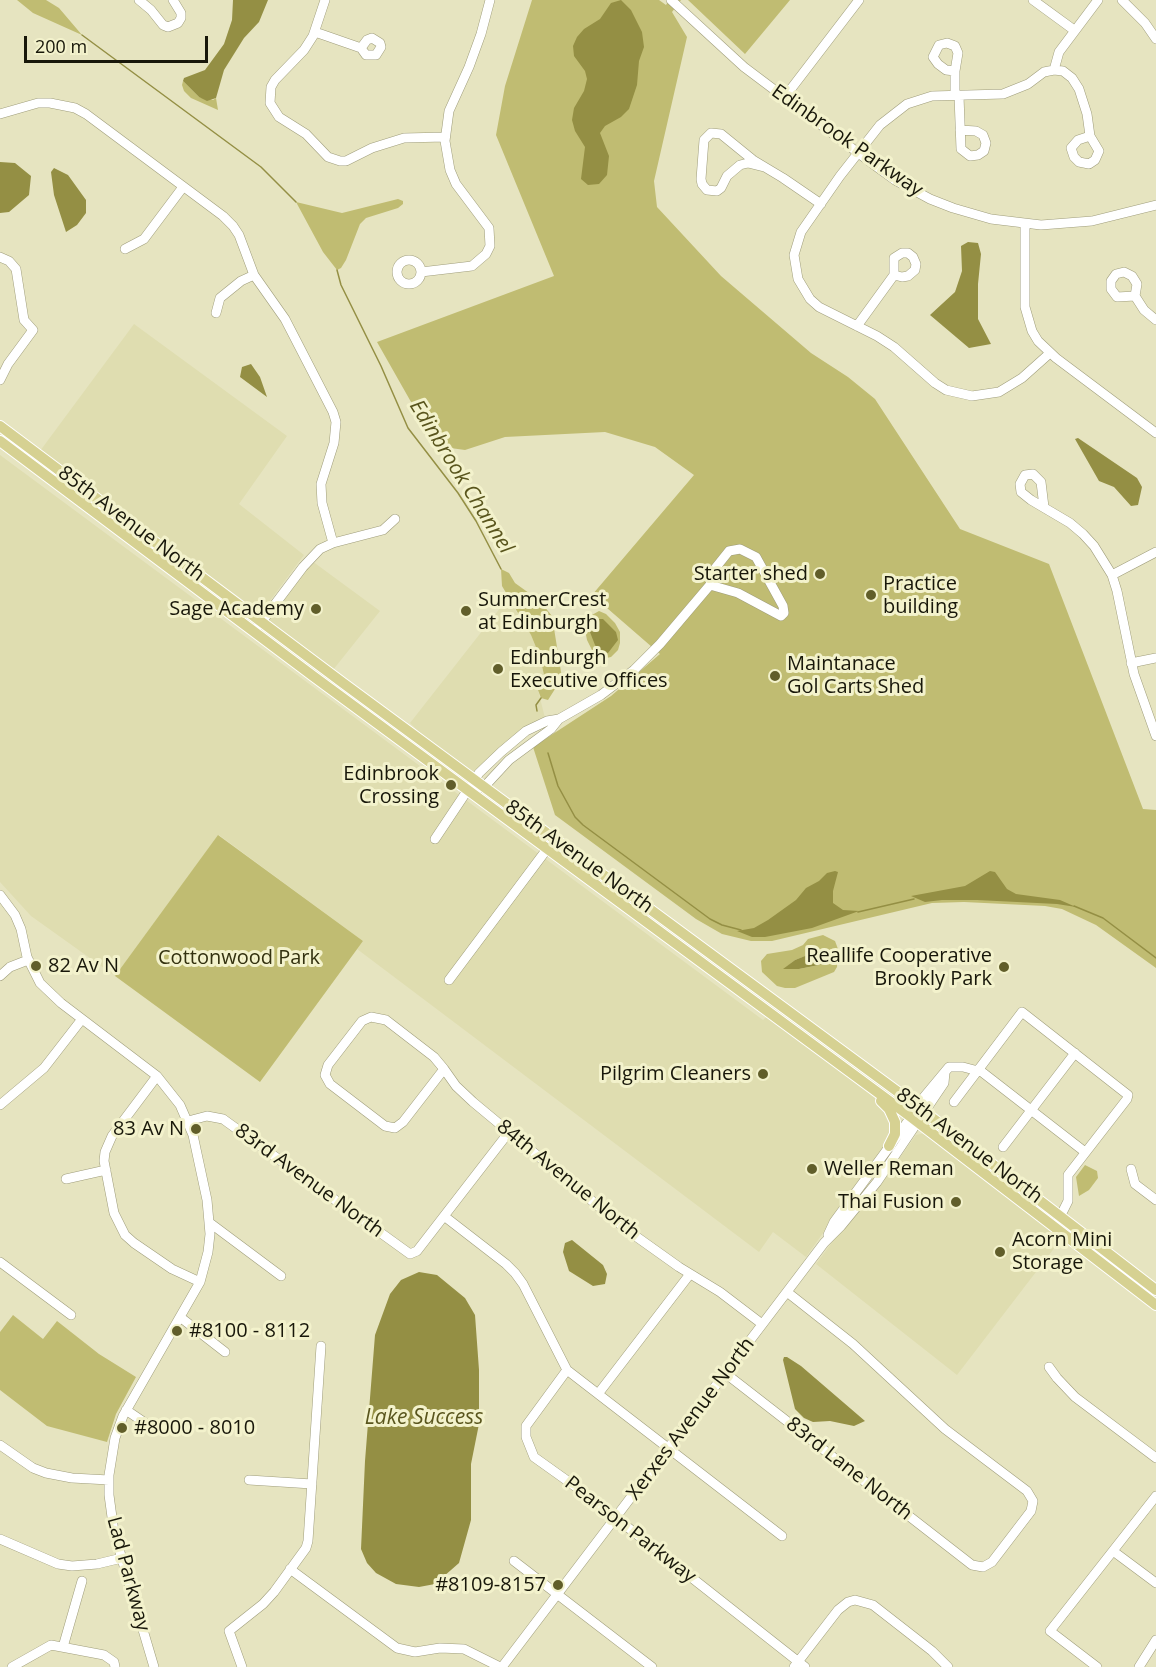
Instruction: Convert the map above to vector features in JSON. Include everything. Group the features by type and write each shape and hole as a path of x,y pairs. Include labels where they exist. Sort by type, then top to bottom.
{"main road":[{"name":"85th Avenue North","path":"0,426 261,622 921,1109 1156,1290"},
{"name":"85th Avenue North","path":"0,441 254,632 915,1120 1156,1305"},
{"path":"848,1071 860,1086 890,1109 895,1127 890,1146"}],"street":[{"path":"139,0 163,25 168,27 178,23 181,18 181,13 173,0"},
{"path":"325,0 315,32 304,50 275,80 269,95 270,103 279,117 306,134 328,157 334,160 346,161 372,148 404,138 445,137"},
{"path":"421,272 472,266 486,254 490,246 489,228 456,184 450,170 446,156 445,137 449,111 469,67 490,0"},
{"name":"Edinbrook Parkway","path":"671,0 730,56 784,98 895,180 930,199 971,214 1025,224 1061,225 1092,221 1156,205"},
{"path":"784,98 859,0"},
{"path":"1033,0 1074,30"},
{"path":"1054,70 1059,52 1098,0"},
{"path":"1122,0 1145,23 1156,39"},
{"path":"315,32 361,48"},
{"path":"1050,353 1022,378 999,392 986,395 959,394 935,383 894,347 819,307 810,299 798,279 794,255 796,244 807,222 880,125 908,104 932,96 1003,94 1028,84 1044,72 1054,70 1068,74 1079,89 1087,114 1090,136"},
{"path":"954,71 960,130"},
{"path":"0,114 38,103 75,108 223,216 233,226 239,235 254,275 285,319 333,412 336,422 334,443 321,484 322,503 333,543"},
{"path":"764,167 756,164 740,165 727,176 721,188 712,192 707,190 701,179 705,140 711,133 721,134 742,152 821,204"},
{"path":"125,249 144,239 183,187"},
{"path":"1025,224 1024,307 1032,331 1050,353 1156,433"},
{"path":"0,257 9,261 16,269 24,320 33,330 10,361 0,380"},
{"path":"216,313 220,298 254,275"},
{"path":"857,326 894,275"},
{"path":"1135,296 1144,310 1156,320"},
{"path":"1044,507 1083,534 1095,546 1112,575 1121,608 1131,663 1156,736"},
{"path":"254,632 315,553 333,543 383,530 395,519"},
{"path":"435,838 475,780 501,752 526,731 547,721 559,719 601,695 634,670 660,644 710,585 713,571 729,551 740,549 756,557 784,610 782,616 738,593 710,585"},
{"path":"1112,575 1156,552"},
{"path":"765,608 774,602 777,596"},
{"path":"1131,663 1156,658"},
{"path":"469,791 484,787 509,760 551,729 559,719"},
{"path":"501,752 509,760"},
{"path":"449,980 555,839"},
{"path":"0,895 15,915 21,929 28,960 40,983 82,1019 157,1076 171,1091 188,1121"},
{"path":"0,976 10,967 28,960"},
{"path":"954,1102 1022,1012 1128,1095 1068,1175 1068,1201 1056,1228"},
{"name":"84th Avenue North","path":"444,1069 403,1122 395,1128 385,1126 330,1084 326,1070 358,1024 371,1017 386,1020 434,1057 444,1069 464,1094 627,1230 720,1292 762,1324"},
{"path":"0,1105 45,1068 82,1019"},
{"path":"1004,1147 1075,1053"},
{"name":"Xerxes Avenue North","path":"501,1667 824,1243 841,1227 877,1182 938,1079 947,1069 979,1070"},
{"path":"979,1070 1085,1152"},
{"path":"157,1076 108,1144 104,1161 114,1213 125,1235 172,1269 200,1282"},
{"name":"83rd Avenue North","path":"188,1121 207,1116 223,1119 406,1252 414,1254 444,1216"},
{"name":"Xerxes Avenue North","path":"824,1243 834,1222 890,1146 915,1120"},
{"name":"Lad Parkway","path":"154,1667 111,1513 109,1480 115,1438 126,1410 200,1282 208,1252 210,1223 188,1121"},
{"path":"509,1132 444,1216 515,1273 523,1284 567,1370 782,1536"},
{"path":"1131,1169 1135,1184 1156,1200"},
{"path":"66,1179 106,1170"},
{"path":"210,1223 281,1276"},
{"path":"0,1262 71,1315"},
{"path":"598,1394 690,1274"},
{"name":"83rd Lane North","path":"725,1373 972,1565 983,1567 992,1562 1031,1511 1033,1501 1027,1491 945,1429 853,1344 787,1292"},
{"path":"180,1317 225,1352"},
{"path":"242,1667 229,1631 263,1604 306,1548 308,1541 321,1346"},
{"path":"1049,1367 1075,1397 1156,1458"},
{"name":"Pearson Parkway","path":"567,1370 529,1421 525,1431 534,1457 616,1517 799,1665"},
{"path":"126,1410 154,1429 169,1428"},
{"path":"0,1445 33,1468 46,1473 72,1479 109,1480"},
{"path":"249,1480 312,1484"},
{"path":"1097,1667 1050,1631 1156,1496"},
{"path":"0,1539 58,1563 72,1566 97,1564 122,1558"},
{"path":"1113,1551 1156,1583"},
{"path":"514,1560 652,1667"},
{"path":"291,1569 398,1648 415,1652 440,1648 465,1649 501,1667"},
{"path":"63,1647 82,1581"},
{"path":"799,1665 838,1610 848,1602 855,1600 867,1602 932,1651 948,1667"},
{"path":"1139,1667 1156,1640"},
{"path":"12,1667 51,1645 104,1655 114,1662 115,1667"}],"shaded area":[{"path":"134,324 287,436 239,504 304,555 263,610 259,612 40,451"},
{"path":"0,455 763,1020 768,1015 885,1106 892,1124 889,1140 806,1257 773,1232 759,1252 357,949 363,941 219,835 115,976 31,916 0,882"},
{"path":"312,561 380,611 333,670 269,623 270,617"},
{"path":"508,598 531,635 540,657 544,675 538,690 545,718 472,772 429,742 410,723"},
{"path":"924,1133 1062,1238 957,1375 816,1264 884,1180 916,1135"}],"green space":[{"path":"17,0 46,0 59,8 82,35 33,13"},
{"path":"532,0 659,0 666,5 669,0 681,0 672,12 687,37 654,181 657,207 721,276 811,353 848,377 875,399 960,529 1049,564 1143,809 1156,810 1156,968 1096,925 1062,909 1045,906 964,902 932,903 772,941 751,941 722,934 696,919 555,815 533,747 611,696 660,654 592,595 694,475 655,447 605,432 505,437 465,450 436,446 377,342 554,276 496,135 505,86"},
{"path":"688,0 790,0 745,54"},
{"path":"183,81 199,97 213,100 216,98 218,110 191,98 184,91"},
{"path":"398,199 403,201 403,204 398,208 366,218 360,224 346,260 337,270 323,252 296,202 342,213"},
{"path":"501,569 509,573 515,583 540,601 552,616 562,678 548,700 541,698 538,690 544,675 540,657 531,635 502,586"},
{"path":"599,611 615,623 620,632 618,650 611,657 602,659 593,652 587,640 583,620"},
{"name":"Cottonwood Park","path":"218,835 363,941 260,1082 115,976"},
{"path":"823,935 835,941 838,949 837,967 834,972 795,988 785,988 777,986 762,972 761,961 767,954 792,950 803,945 808,939","holes":["824,949 824,964 799,969 784,969 795,960"]},
{"path":"1085,1165 1097,1171 1098,1178 1089,1190 1079,1196 1076,1177"},
{"path":"13,1315 43,1339 57,1321 99,1354 136,1377 116,1414 107,1442 47,1426 0,1390 0,1332"}],"water":[{"path":"233,0 268,0 259,22 244,38 224,70 216,98 207,101 199,97 183,81 184,78 205,70 224,44 232,20"},
{"path":"621,0 631,10 642,32 644,47 639,61 637,85 629,109 621,117 605,126 600,133 609,156 607,175 599,184 588,185 581,179 585,147 575,131 572,120 574,108 584,91 587,79 585,71 574,56 573,46 584,29 600,19 611,3"},
{"path":"0,162 15,163 31,176 29,195 9,212 0,213"},
{"path":"54,168 68,175 86,200 86,213 77,225 66,232 54,195 51,172"},
{"path":"968,242 978,243 981,254 978,319 991,344 969,348 930,315 955,292 962,271 961,246"},
{"path":"251,364 260,377 267,397 240,377 242,367"},
{"path":"1078,438 1137,478 1142,487 1138,505 1131,506 1114,487 1099,481 1075,439"},
{"path":"595,619 603,619 616,632 618,640 608,653 600,652 588,627"},
{"path":"990,871 995,872 1007,889 1016,894 1060,900 1076,907 977,900 925,902 911,896 965,886"},
{"path":"838,872 833,891 833,903 843,910 859,911 812,928 765,937 752,937 737,931 754,928 768,920 796,900 806,888 819,881 827,873"},
{"path":"815,947 818,950 828,950 830,953 829,959 824,964 799,969 783,969 795,960 815,952"},
{"path":"572,1240 603,1265 607,1274 605,1284 593,1286 569,1271 563,1252 565,1243"},
{"name":"Lake Success","path":"419,1272 437,1275 465,1298 475,1315 479,1370 479,1424 471,1464 471,1520 459,1563 435,1584 419,1587 396,1584 376,1573 367,1563 361,1549 375,1335 390,1294 401,1280"},
{"path":"784,1357 801,1366 865,1421 854,1426 830,1421 813,1422 804,1418 795,1409"}],"waterway":[{"name":"Edinbrook Channel","path":"82,35 261,167 296,202"},
{"name":"Edinbrook Channel","path":"337,270 341,285 381,366 408,428 458,493 476,521 501,569"},
{"name":"Edinbrook Channel","path":"537,711 536,705 541,698"},
{"name":"Edinbrook Channel","path":"548,753 558,786 575,817 583,825 710,919 741,930"},
{"name":"Edinbrook Channel","path":"858,912 914,899"},
{"name":"Edinbrook Channel","path":"1074,906 1103,918 1156,958"}],"place":[{"name":"Starter shed","path":"820,574"},
{"name":"Practice building","path":"871,595"},
{"name":"Sage Academy","path":"316,609"},
{"name":"SummerCrest at Edinburgh","path":"466,611"},
{"name":"Edinburgh Executive Offices","path":"498,669"},
{"name":"Maintanace Gol Carts Shed","path":"775,676"},
{"name":"Edinbrook Crossing","path":"451,785"},
{"name":"82 Av N","path":"36,966"},
{"name":"Reallife Cooperative Brookly Park","path":"1004,967"},
{"name":"Pilgrim Cleaners","path":"763,1074"},
{"name":"83 Av N","path":"196,1129"},
{"name":"Weller Reman","path":"812,1169"},
{"name":"Thai Fusion","path":"956,1202"},
{"name":"Acorn Mini Storage","path":"1000,1252"},
{"name":"#8100 - 8112","path":"177,1331"},
{"name":"#8000 - 8010","path":"122,1428"},
{"name":"#8109-8157","path":"558,1585"}]}
